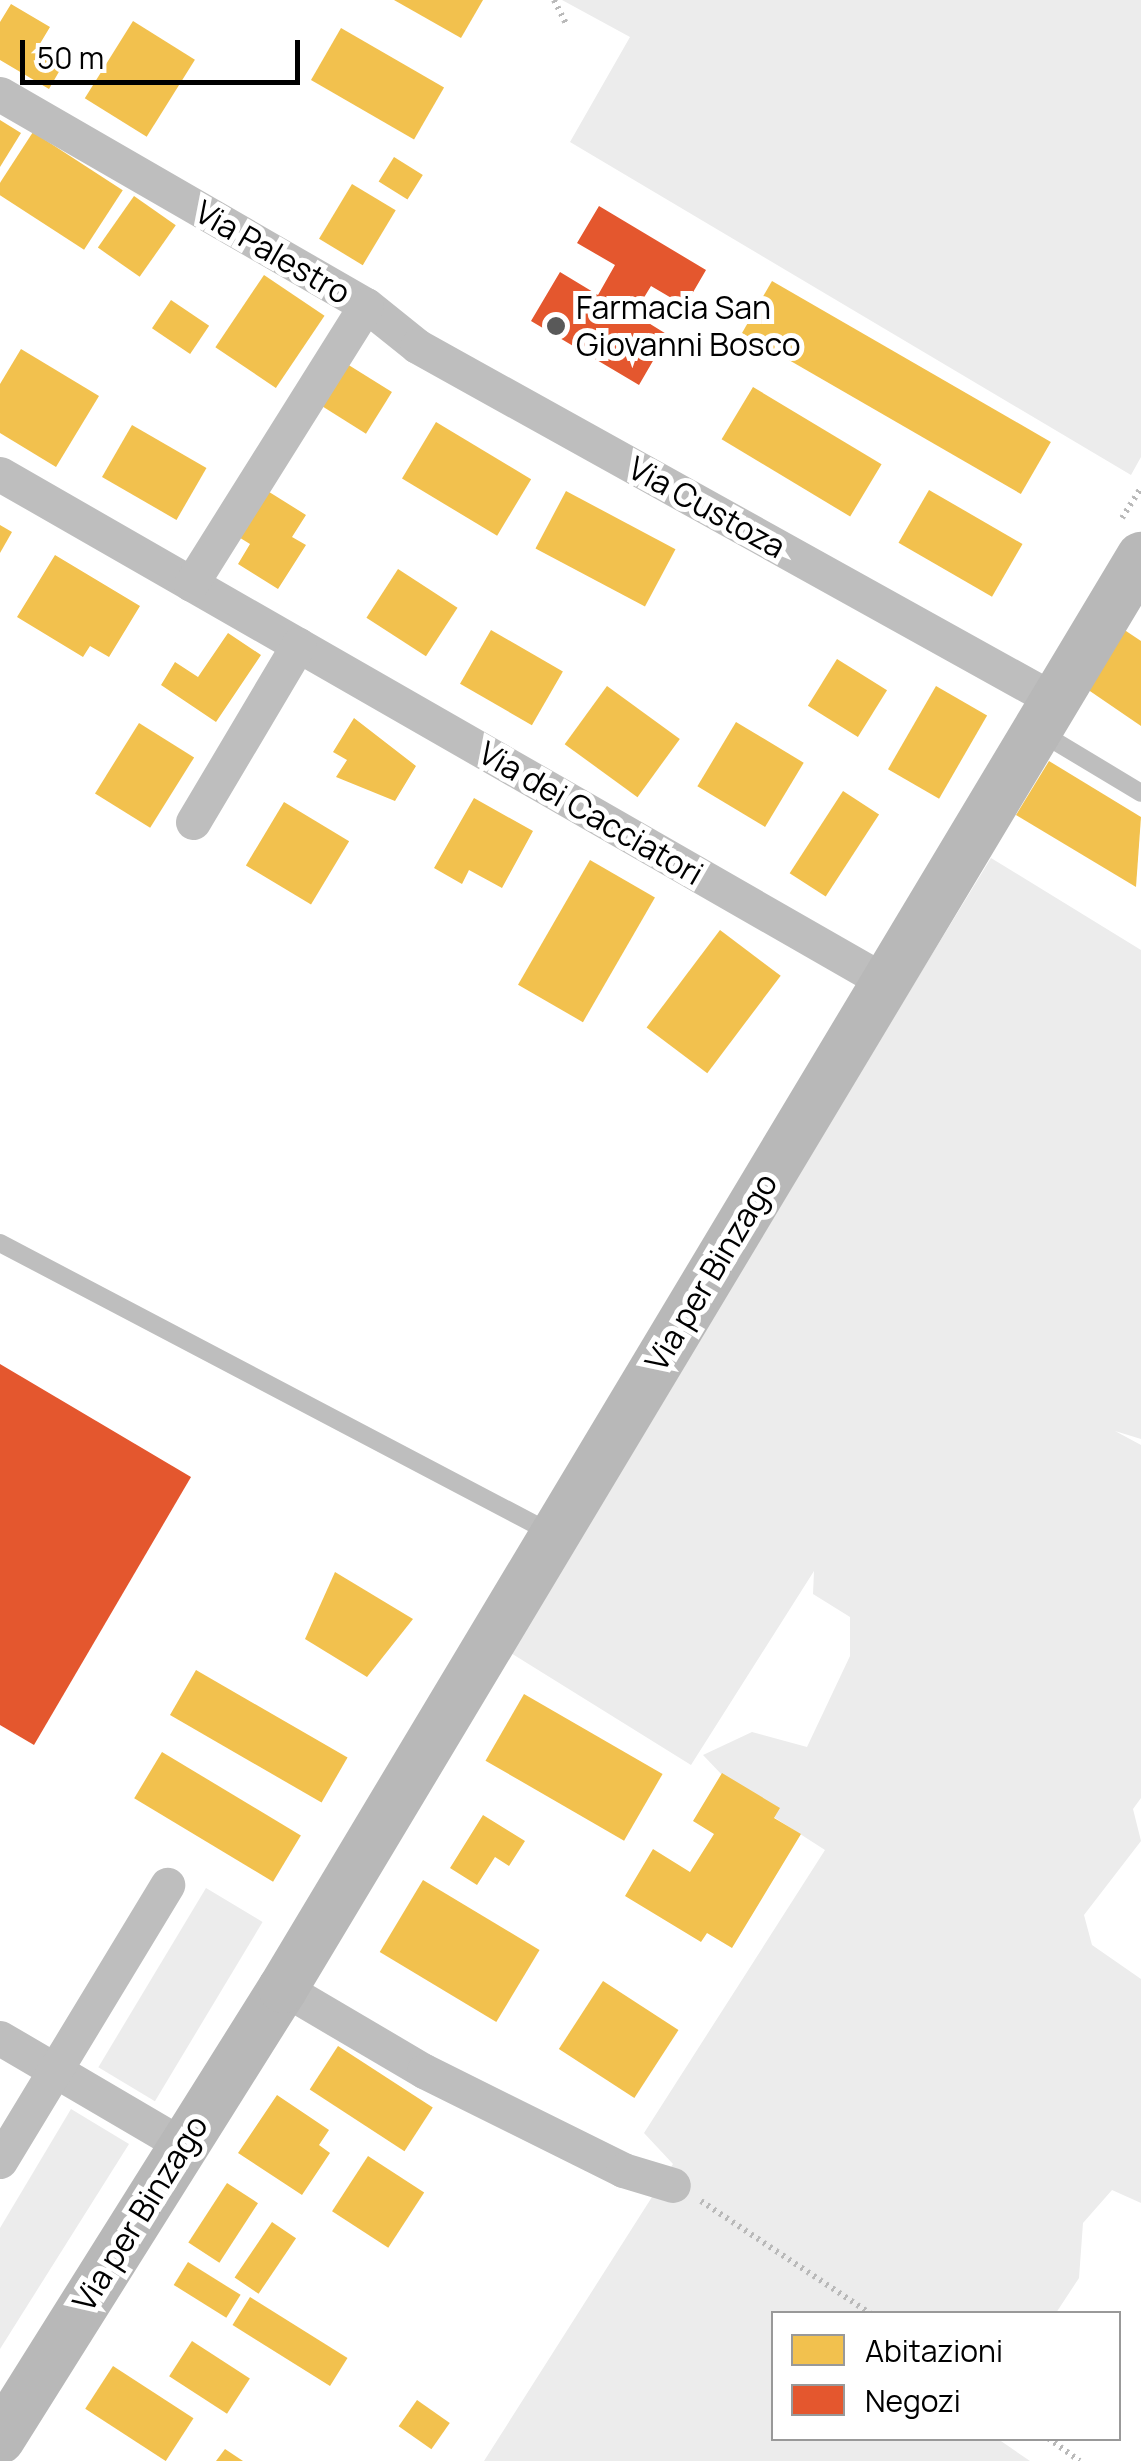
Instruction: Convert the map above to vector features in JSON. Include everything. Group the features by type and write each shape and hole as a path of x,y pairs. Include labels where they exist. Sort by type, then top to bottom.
{"main road":[{"name":"Via per Binzago","path":"0,2439 283,1988 1141,556"}],"street":[{"name":"Via Palestro","path":"0,94 366,305 191,584"},
{"name":"Via Custoza","path":"366,305 417,346 1046,715"},
{"name":"Via dei Cacciatori","path":"0,474 884,982"},
{"path":"193,822 298,645"},
{"path":"0,2161 167,1885"},
{"path":"283,1988 440,2079 623,2170 673,2184"},
{"path":"0,2038 182,2144"}],"lane":[{"path":"1046,715 1141,792"},
{"path":"0,1242 554,1534"}],"path":[{"path":"554,0 567,26"},
{"path":"673,2184 866,2311"},
{"path":"1052,2441 1080,2461"}],"shaded area":[{"path":"562,0 1141,0 1141,457 1131,475 570,142 630,37"},
{"path":"991,858 1141,950 1141,1439 1115,1431 1141,1445 1141,1798 1133,1809 1141,1841 1084,1915 1092,1945 1141,1979 1141,2203 1112,2190 1083,2223 1079,2278 1057,2311 771,2311 771,2441 1001,2441 1030,2461 484,2461 673,2164 644,2133 825,1850 744,1798 703,1755 752,1732 807,1747 850,1656 850,1617 813,1594 814,1571 691,1765 506,1650"},
{"path":"206,1888 263,1922 155,2101 98,2067"},
{"path":"71,2109 129,2144 0,2349 0,2228"}],"building: Abitazioni":[{"path":"394,0 483,0 461,38"},
{"path":"11,4 50,27 38,47 64,63 49,89 0,60 0,22"},
{"path":"133,21 195,60 147,137 85,98"},
{"path":"341,28 444,88 414,139 311,80"},
{"path":"0,120 21,133 0,167"},
{"path":"33,132 123,190 84,250 0,195 0,183"},
{"path":"394,157 423,175 407,200 379,182"},
{"path":"352,184 396,210 363,265 319,239"},
{"path":"134,196 176,225 140,277 98,248"},
{"path":"264,275 325,316 276,388 215,347"},
{"path":"772,281 1051,442 1021,494 742,333"},
{"path":"171,300 209,326 190,354 152,328"},
{"path":"21,349 99,396 56,467 0,433 0,384"},
{"path":"347,364 392,392 366,434 321,406"},
{"path":"753,387 882,464 850,517 722,439"},
{"path":"436,422 531,479 497,536 402,479"},
{"path":"132,425 206,468 176,520 102,477"},
{"path":"266,490 306,515 292,537 306,545 278,589 238,564 250,544 237,536"},
{"path":"929,490 1023,544 992,597 898,543"},
{"path":"566,491 675,549 645,607 535,548"},
{"path":"0,525 12,532 0,553"},
{"path":"55,555 140,606 109,657 90,646 83,657 17,617"},
{"path":"398,569 458,608 426,656 366,618"},
{"path":"1123,629 1141,641 1141,726 1084,687"},
{"path":"491,630 563,671 532,725 460,684"},
{"path":"228,633 261,655 216,722 161,685 175,662 198,677"},
{"path":"837,659 887,690 858,737 808,706"},
{"path":"607,686 680,739 637,797 565,744"},
{"path":"936,686 987,716 939,799 888,769"},
{"path":"354,718 416,766 395,801 336,777 347,760 333,752"},
{"path":"736,722 804,763 765,827 697,786"},
{"path":"139,723 194,757 150,828 95,793"},
{"path":"1049,761 1141,817 1136,887 1016,815"},
{"path":"843,791 879,814 826,897 790,873"},
{"path":"474,798 533,831 502,888 469,870 462,884 434,868"},
{"path":"284,802 349,841 311,905 246,865"},
{"path":"590,860 655,898 583,1022 518,985"},
{"path":"720,930 781,976 707,1073 647,1027"},
{"path":"335,1572 413,1619 367,1677 305,1639"},
{"path":"196,1670 348,1758 322,1803 170,1715"},
{"path":"524,1694 663,1774 624,1841 486,1761"},
{"path":"162,1752 301,1835 273,1882 134,1798"},
{"path":"722,1773 780,1808 774,1818 801,1834 732,1948 707,1933 701,1942 625,1896 653,1849 690,1872 714,1834 693,1821"},
{"path":"483,1815 525,1841 509,1866 495,1857 477,1885 450,1868"},
{"path":"423,1880 540,1950 496,2022 380,1952"},
{"path":"603,1981 678,2030 634,2098 559,2049"},
{"path":"338,2046 433,2108 404,2151 310,2090"},
{"path":"277,2095 329,2130 319,2145 330,2153 302,2195 238,2153"},
{"path":"368,2156 424,2192 388,2248 332,2211"},
{"path":"227,2183 258,2203 219,2263 188,2243"},
{"path":"272,2222 296,2238 259,2294 235,2278"},
{"path":"188,2262 241,2295 226,2318 174,2285"},
{"path":"250,2297 348,2358 330,2386 233,2325"},
{"path":"192,2341 250,2379 227,2414 169,2376"},
{"path":"113,2366 194,2418 166,2461 85,2409"},
{"path":"417,2400 450,2423 431,2449 399,2426"},
{"path":"225,2449 243,2461 216,2461"}],"building: Negozi":[{"path":"599,206 706,270 685,306 651,286 634,314 668,335 639,385 531,321 560,272 598,295 615,265 577,243"},
{"path":"0,1364 191,1477 34,1745 0,1725"}],"place":[{"name":"Farmacia San Giovanni Bosco","path":"556,326"}]}
